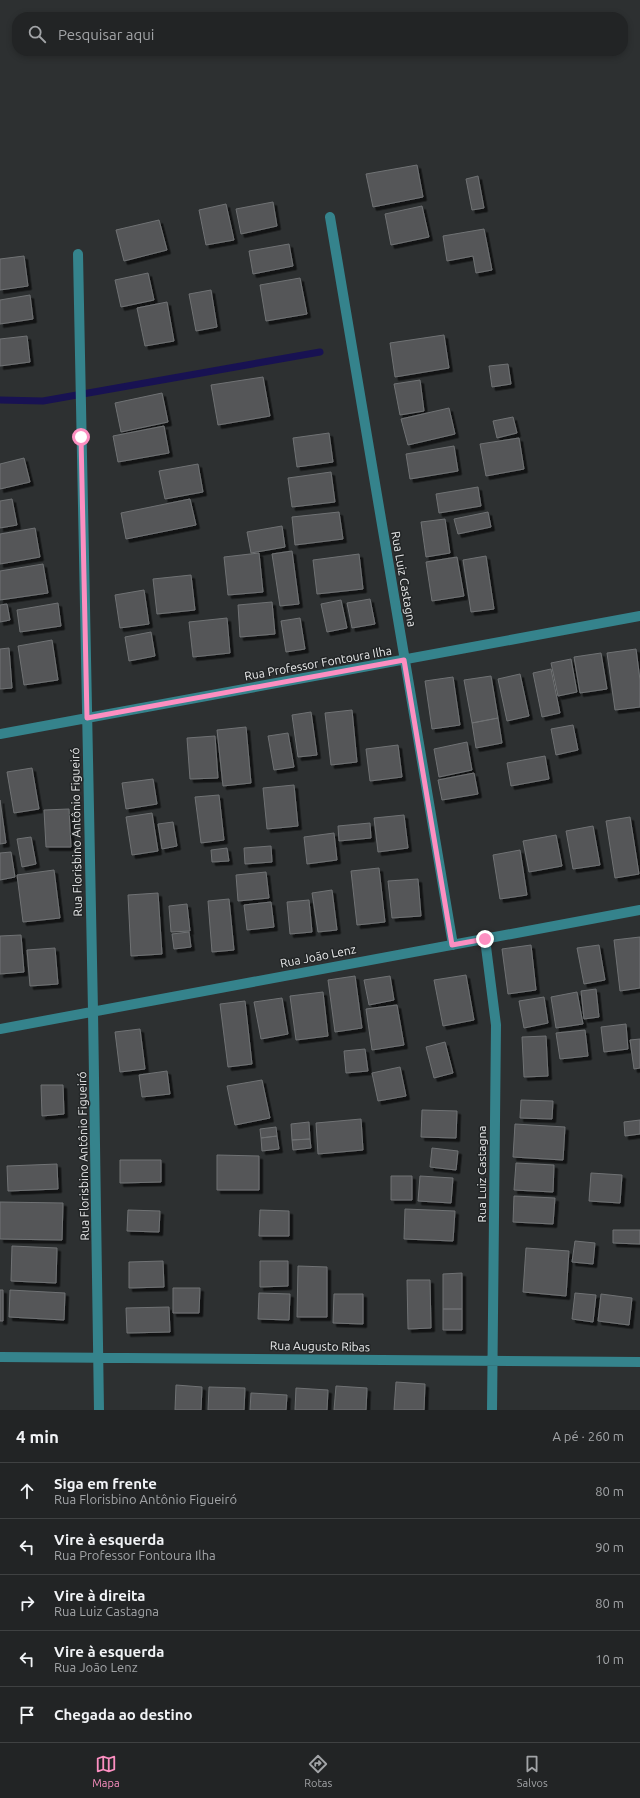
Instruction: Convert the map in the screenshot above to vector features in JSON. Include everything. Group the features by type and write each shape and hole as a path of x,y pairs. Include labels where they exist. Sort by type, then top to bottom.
{"street":[{"name":"Rua Luiz Castagna","path":"330,217 452,945"},
{"name":"Rua Florisbino Antônio Figueiró","path":"78,254 93,1011 99,1410"},
{"name":"Rua Professor Fontoura Ilha","path":"0,734 640,616"},
{"name":"Rua João Lenz","path":"0,1028 640,910"},
{"name":"Rua Luiz Castagna","path":"485,939 496,1025 492,1410"},
{"name":"Rua Augusto Ribas","path":"0,1357 640,1362"}],"building":[{"path":"417,165 423,197 373,207 366,174"},
{"path":"478,176 484,208 472,210 466,179"},
{"path":"273,202 277,226 241,234 236,209"},
{"path":"226,204 234,240 206,245 199,210"},
{"path":"422,206 429,237 391,245 385,214"},
{"path":"159,220 167,250 124,261 116,230"},
{"path":"484,229 492,270 476,273 473,256 447,261 443,236"},
{"path":"289,244 293,266 253,274 249,251"},
{"path":"24,256 28,286 0,290 0,259"},
{"path":"148,273 154,300 121,307 115,280"},
{"path":"300,278 307,314 266,321 260,285"},
{"path":"211,290 217,327 196,331 189,294"},
{"path":"30,295 33,319 0,324 0,300"},
{"path":"167,302 174,341 145,346 137,308"},
{"path":"444,335 449,368 395,377 390,343"},
{"path":"27,336 30,362 0,366 0,339"},
{"path":"508,364 511,384 492,387 489,366"},
{"path":"263,377 270,416 218,425 211,385"},
{"path":"420,380 424,411 400,415 394,384"},
{"path":"162,393 168,422 121,432 115,403"},
{"path":"449,408 455,434 408,445 401,419"},
{"path":"513,417 517,433 497,438 493,421"},
{"path":"164,426 169,453 118,462 113,436"},
{"path":"329,433 333,462 297,467 293,438"},
{"path":"519,438 524,469 486,476 480,444"},
{"path":"454,446 458,471 410,479 406,454"},
{"path":"24,458 30,482 0,489 0,464"},
{"path":"198,464 203,492 165,499 159,471"},
{"path":"331,472 335,502 292,507 288,478"},
{"path":"478,487 481,506 439,513 436,494"},
{"path":"12,499 17,525 0,528 0,501"},
{"path":"190,499 196,525 126,539 121,513"},
{"path":"339,512 343,539 295,545 292,517"},
{"path":"488,512 491,527 458,534 454,519"},
{"path":"445,519 450,553 426,557 421,522"},
{"path":"282,526 285,547 251,553 247,532"},
{"path":"35,528 40,557 0,564 0,534"},
{"path":"292,551 299,604 280,606 272,554"},
{"path":"259,553 263,592 228,595 224,557"},
{"path":"359,554 363,589 317,594 313,560"},
{"path":"486,556 494,609 471,612 463,560"},
{"path":"457,557 464,596 432,601 426,562"},
{"path":"43,564 48,593 0,600 0,571"},
{"path":"191,575 195,610 157,614 153,579"},
{"path":"144,590 149,624 120,628 115,595"},
{"path":"370,599 375,624 352,628 347,603"},
{"path":"341,600 347,628 327,632 321,604"},
{"path":"272,602 275,634 240,637 238,605"},
{"path":"58,603 61,626 20,632 17,610"},
{"path":"7,604 10,620 0,622 0,605"},
{"path":"227,618 230,653 193,657 189,622"},
{"path":"300,618 305,649 286,652 281,621"},
{"path":"151,632 155,656 129,661 125,637"},
{"path":"52,640 58,680 24,685 18,646"},
{"path":"9,648 12,688 0,689 0,649"},
{"path":"636,649 640,680 640,707 615,710 607,653"},
{"path":"601,653 607,689 580,693 574,657"},
{"path":"571,659 577,692 558,696 551,663"},
{"path":"551,669 560,713 542,717 533,673"},
{"path":"520,674 529,716 507,721 498,679"},
{"path":"491,676 498,718 472,723 464,680"},
{"path":"453,677 460,725 432,729 425,681"},
{"path":"352,710 357,762 331,765 325,713"},
{"path":"311,712 317,755 298,757 292,715"},
{"path":"498,718 502,743 476,748 472,723"},
{"path":"573,725 578,750 556,755 551,729"},
{"path":"246,727 251,783 223,786 217,730"},
{"path":"288,733 294,767 274,770 268,736"},
{"path":"215,736 218,778 190,779 187,738"},
{"path":"467,742 472,770 439,777 434,749"},
{"path":"398,745 402,777 370,781 366,749"},
{"path":"545,756 549,779 511,786 507,763"},
{"path":"32,768 39,809 14,813 7,772"},
{"path":"474,773 478,794 442,800 438,780"},
{"path":"153,779 157,804 126,809 122,783"},
{"path":"294,785 298,826 267,829 263,788"},
{"path":"219,795 224,840 201,843 195,797"},
{"path":"0,800 6,843 0,844"},
{"path":"69,809 71,847 46,847 44,810"},
{"path":"152,813 158,851 132,855 126,817"},
{"path":"404,815 408,848 378,852 374,818"},
{"path":"630,817 639,874 615,878 606,821"},
{"path":"173,822 177,846 162,849 158,824"},
{"path":"370,823 371,838 339,841 338,826"},
{"path":"593,826 600,865 573,869 566,831"},
{"path":"334,833 337,860 307,864 304,837"},
{"path":"556,835 562,866 529,872 523,841"},
{"path":"31,837 36,864 22,867 17,839"},
{"path":"271,846 272,862 245,864 244,848"},
{"path":"227,848 229,861 212,862 211,850"},
{"path":"520,850 527,895 500,899 493,855"},
{"path":"11,852 15,877 0,880 0,853"},
{"path":"379,868 385,922 357,925 351,871"},
{"path":"54,870 60,918 23,922 17,875"},
{"path":"266,872 269,898 238,901 236,875"},
{"path":"418,879 421,916 392,918 388,881"},
{"path":"332,890 337,930 318,932 312,893"},
{"path":"158,893 162,954 131,956 128,895"},
{"path":"229,899 234,950 212,952 208,901"},
{"path":"309,900 312,932 290,934 287,902"},
{"path":"271,902 274,927 247,930 244,905"},
{"path":"187,904 190,931 171,932 169,906"},
{"path":"189,932 191,947 174,949 172,934"},
{"path":"21,935 24,972 0,974 0,936"},
{"path":"640,937 640,988 620,991 614,940"},
{"path":"531,945 536,990 508,994 502,949"},
{"path":"599,945 605,980 584,984 577,948"},
{"path":"55,948 58,984 30,986 27,950"},
{"path":"466,975 474,1020 443,1026 434,980"},
{"path":"355,976 362,1028 335,1032 328,980"},
{"path":"390,976 394,1000 369,1005 364,980"},
{"path":"596,989 599,1017 584,1019 581,991"},
{"path":"323,992 328,1036 296,1040 290,996"},
{"path":"577,992 583,1024 556,1028 551,997"},
{"path":"544,997 548,1023 524,1028 519,1001"},
{"path":"282,998 288,1034 261,1039 254,1002"},
{"path":"245,1001 252,1064 228,1067 220,1004"},
{"path":"397,1005 404,1045 372,1050 366,1009"},
{"path":"626,1024 628,1049 604,1052 601,1027"},
{"path":"140,1029 145,1069 120,1072 115,1032"},
{"path":"585,1030 588,1056 560,1059 556,1033"},
{"path":"546,1036 548,1076 524,1077 522,1037"},
{"path":"640,1039 640,1068 634,1069 630,1040"},
{"path":"445,1042 453,1073 434,1078 426,1047"},
{"path":"365,1049 368,1071 346,1073 344,1051"},
{"path":"400,1067 406,1096 378,1101 372,1073"},
{"path":"167,1071 170,1094 142,1097 139,1075"},
{"path":"262,1080 270,1118 235,1125 227,1086"},
{"path":"41,1085 63,1085 64,1114 42,1116"},
{"path":"521,1100 553,1101 552,1119 520,1118"},
{"path":"422,1110 457,1111 456,1138 421,1137"},
{"path":"361,1119 363,1150 318,1154 316,1123"},
{"path":"640,1120 640,1134 625,1136 624,1122"},
{"path":"309,1122 310,1139 292,1140 291,1124"},
{"path":"515,1124 565,1127 563,1160 513,1157"},
{"path":"276,1127 277,1136 261,1138 260,1129"},
{"path":"277,1136 279,1149 262,1151 261,1138"},
{"path":"310,1139 311,1148 293,1150 292,1140"},
{"path":"432,1148 458,1151 456,1170 430,1167"},
{"path":"217,1155 259,1156 259,1190 217,1190"},
{"path":"120,1160 161,1160 161,1182 120,1183"},
{"path":"516,1163 554,1165 553,1192 514,1190"},
{"path":"57,1164 58,1189 8,1191 7,1166"},
{"path":"591,1173 622,1175 620,1203 589,1201"},
{"path":"391,1176 412,1176 412,1200 391,1200"},
{"path":"420,1176 453,1178 451,1203 418,1201"},
{"path":"514,1196 555,1198 553,1224 513,1222"},
{"path":"0,1202 63,1203 62,1240 0,1239"},
{"path":"405,1209 455,1211 453,1241 404,1239"},
{"path":"128,1210 160,1211 159,1232 127,1231"},
{"path":"260,1210 289,1211 289,1236 259,1236"},
{"path":"613,1230 640,1230 640,1244 613,1243"},
{"path":"575,1241 595,1243 593,1264 572,1262"},
{"path":"12,1246 57,1248 56,1283 11,1281"},
{"path":"526,1248 569,1251 566,1296 523,1292"},
{"path":"163,1261 164,1287 129,1288 129,1262"},
{"path":"260,1261 288,1261 288,1286 260,1287"},
{"path":"298,1266 327,1267 327,1317 297,1317"},
{"path":"462,1273 462,1309 443,1309 443,1274"},
{"path":"407,1280 430,1280 431,1328 408,1329"},
{"path":"173,1288 200,1288 199,1313 173,1313"},
{"path":"0,1290 3,1290 3,1321 0,1321"},
{"path":"10,1290 65,1293 64,1320 9,1317"},
{"path":"259,1293 290,1294 289,1320 258,1319"},
{"path":"575,1293 596,1295 593,1322 572,1319"},
{"path":"334,1294 363,1294 363,1324 333,1323"},
{"path":"601,1294 632,1298 629,1325 598,1321"},
{"path":"169,1307 170,1332 127,1333 126,1308"},
{"path":"443,1309 462,1309 462,1330 443,1330"},
{"path":"396,1382 425,1384 424,1410 394,1410"},
{"path":"176,1385 202,1387 201,1410 175,1410"},
{"path":"336,1386 367,1388 366,1410 334,1410"},
{"path":"209,1387 245,1388 244,1410 208,1410"},
{"path":"296,1388 328,1390 327,1410 295,1410"},
{"path":"251,1393 287,1395 286,1410 250,1410"}],"waterway":[{"path":"0,400 43,401 320,352"}],"route":[{"path":"81,437 87,718 404,660 452,945 485,939"}]}
